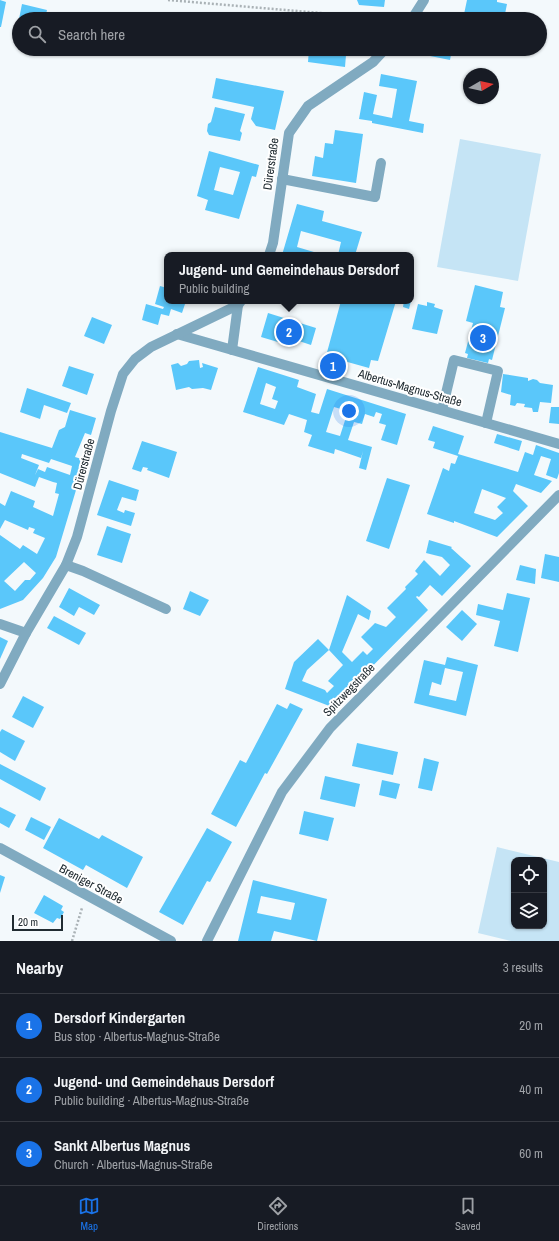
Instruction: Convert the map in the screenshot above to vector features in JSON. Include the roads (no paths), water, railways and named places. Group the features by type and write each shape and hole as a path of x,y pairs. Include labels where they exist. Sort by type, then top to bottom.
{"street":[{"path":"416,12 424,0"},
{"name":"Dürerstraße","path":"270,252 288,132 308,106 372,62 378,56"},
{"path":"282,179 375,197 381,162"},
{"name":"Dürerstraße","path":"0,684 26,633 66,565 77,537 111,410 124,374 135,359 151,347 238,304"},
{"path":"232,350 240,304"},
{"name":"Albertus-Magnus-Straße","path":"178,334 559,444"},
{"path":"442,410 454,360 498,371 486,423"},
{"name":"Spitzwegstraße","path":"207,941 282,792 330,728 559,494"},
{"path":"66,565 83,571 166,609"},
{"path":"0,624 26,633"},
{"name":"Breniger Straße","path":"0,848 171,941"}],"place":[{"name":"Jugend- und Gemeindehaus Dersdorf","path":"289,332"},
{"name":"Sankt Albertus Magnus","path":"483,338"},
{"name":"Dersdorf Kindergarten","path":"333,366"}]}
